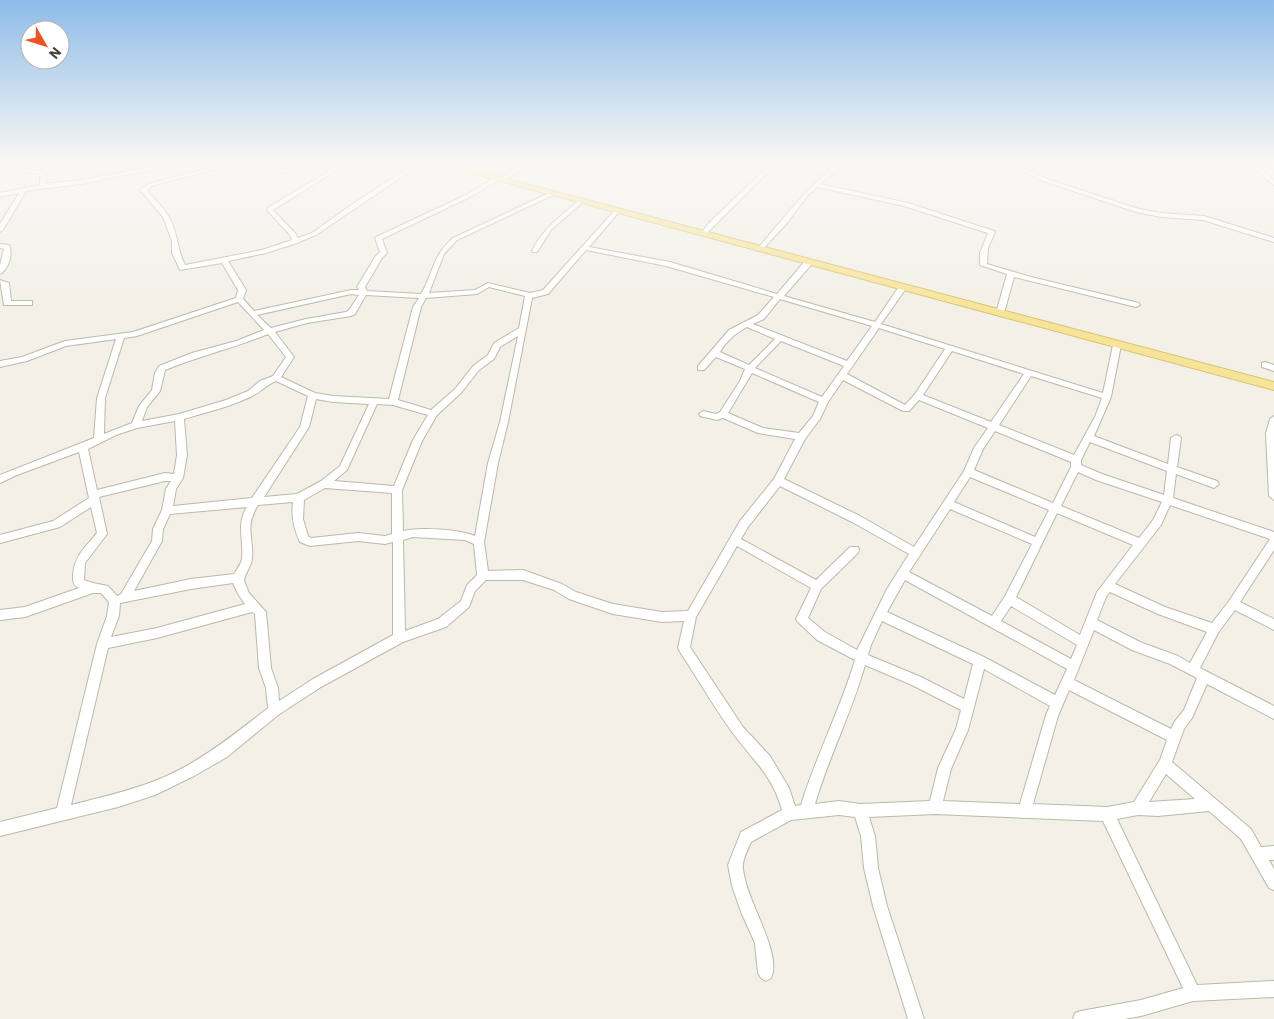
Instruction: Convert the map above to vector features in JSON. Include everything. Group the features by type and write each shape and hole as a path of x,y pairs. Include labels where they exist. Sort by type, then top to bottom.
{"main road":[{"path":"619,212 1274,386"}],"street":[{"path":"0,230 11,212"},
{"path":"161,212 166,217 175,241 175,253 183,268 264,252 296,242 314,234 345,212"},
{"path":"271,212 293,234 296,242"},
{"path":"364,293 361,287 379,257 384,253 378,238 434,212"},
{"path":"392,402 417,307 427,290 441,254 450,243 514,212"},
{"path":"535,250 540,238 550,225 568,212"},
{"path":"252,314 337,294 364,293 422,296 478,292 488,285 530,295 544,292 585,248 603,224 616,212"},
{"path":"703,234 724,212"},
{"path":"759,250 792,212"},
{"path":"929,212 992,232 988,238 982,260 984,265 1011,274 1136,305"},
{"path":"1141,212 1166,216 1204,218 1274,240"},
{"path":"0,246 7,246 8,249 7,257 0,272"},
{"path":"585,248 667,264 781,296 1107,397"},
{"path":"223,259 242,290 239,299"},
{"path":"701,368 715,353 720,342 745,324 761,317 808,263"},
{"path":"1000,313 1011,274"},
{"path":"0,282 5,283 7,287 7,303 29,303"},
{"path":"790,813 784,793 766,761 739,731 684,648 687,629 691,616 747,519 778,480 801,437 817,417 824,401 903,287"},
{"path":"136,425 142,406 156,391 162,368 195,354 239,343 270,331 306,321 348,314 352,312 364,293"},
{"path":"483,576 479,542 493,463 504,422 530,295"},
{"path":"0,479 83,447 99,438 136,425 179,417 251,393 262,384 276,378 290,357 270,331 239,299"},
{"path":"0,364 65,344 134,334 239,299"},
{"path":"745,324 850,365"},
{"path":"399,638 397,490 418,440 433,413 458,391 476,368 491,357 497,345 523,329"},
{"path":"99,438 101,398 121,336"},
{"path":"703,414 717,417 723,414 750,368 780,338"},
{"path":"995,622 1009,599 1055,509 1088,437 1099,418 1107,397 1117,345"},
{"path":"843,376 906,409 918,396 949,349"},
{"path":"715,353 824,401"},
{"path":"806,811 817,774 854,683 865,644 880,614 916,553 968,472 979,448 1029,373"},
{"path":"276,378 313,395 374,402 392,402 433,413"},
{"path":"274,710 272,688 265,668 260,612 253,607 241,590 238,578 247,560 244,531 247,515 304,427 313,395"},
{"path":"918,396 994,426 1076,464 1099,477 1274,536"},
{"path":"167,510 220,507 257,501 299,498 324,484 344,468 374,402"},
{"path":"723,414 761,431 801,437"},
{"path":"62,814 103,644 120,600 157,541 158,529 167,510 171,489 178,478 182,455 179,417"},
{"path":"1274,419 1272,434 1274,490"},
{"path":"1088,437 1214,484"},
{"path":"1025,810 1057,703 1074,667 1100,596 1157,522 1168,500 1176,438"},
{"path":"83,447 102,534 80,562 78,582 85,586 104,589 120,600 191,584 238,578"},
{"path":"968,472 1140,543"},
{"path":"0,539 56,524 94,497 166,477 178,478"},
{"path":"778,480 856,519 916,553"},
{"path":"324,484 397,490"},
{"path":"299,498 296,507 298,522 304,539 310,542 344,537 385,540 414,533 466,536 479,542"},
{"path":"948,504 1037,542"},
{"path":"736,541 817,586"},
{"path":"1138,808 1165,764 1214,629 1273,546"},
{"path":"854,550 817,586 802,619 806,625 818,634 861,657 910,678 968,707"},
{"path":"903,574 995,622 1020,638 1074,667"},
{"path":"0,829 118,800 163,784 222,752 274,710 317,683 399,638 442,622 465,604 471,588 483,576 523,575 558,587 573,596 613,609 662,616 691,616"},
{"path":"1108,586 1169,614 1214,629"},
{"path":"0,615 25,612 93,588"},
{"path":"1009,599 1082,642"},
{"path":"1233,604 1274,625"},
{"path":"103,644 157,633 253,607"},
{"path":"880,614 980,661 1057,703"},
{"path":"1090,622 1136,646 1174,660 1274,713"},
{"path":"935,807 945,768 962,730 980,661"},
{"path":"1067,683 1175,737"},
{"path":"1165,764 1246,834 1274,883"},
{"path":"766,973 762,942 748,912 735,865 746,837 790,813 839,808 860,811 935,807 1107,814 1138,808 1158,809 1211,804"},
{"path":"860,811 868,836 871,868 880,906 916,1019"},
{"path":"1107,814 1193,993"},
{"path":"1257,854 1274,853"},
{"path":"1081,1019 1141,1008 1193,993 1274,989"}]}
